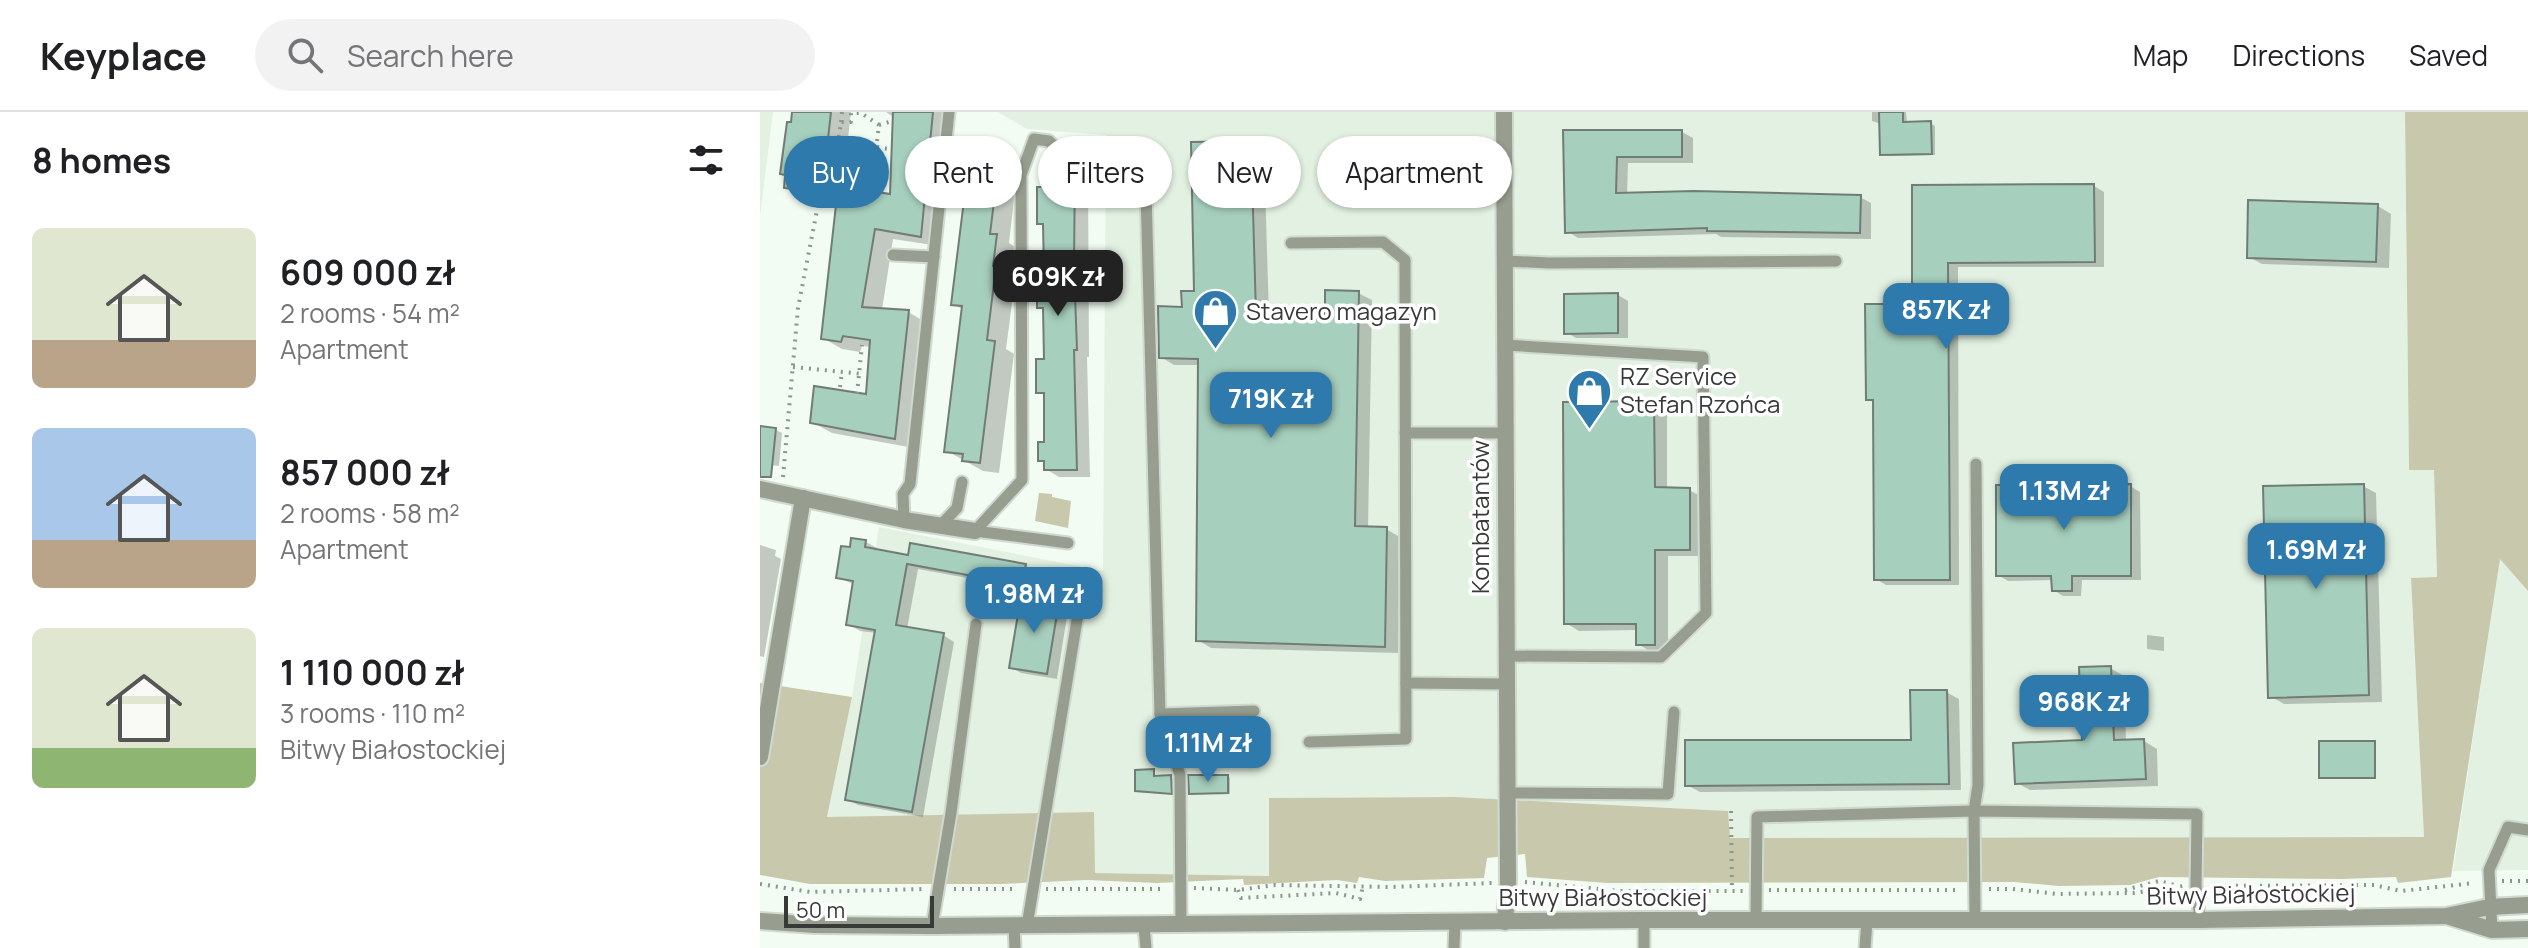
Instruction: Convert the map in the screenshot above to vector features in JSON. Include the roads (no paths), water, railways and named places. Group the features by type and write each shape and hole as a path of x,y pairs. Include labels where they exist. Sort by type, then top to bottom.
{"street":[{"name":"Kombatantów","path":"1504,112 1508,883 1505,922"},
{"path":"760,489 904,520 975,531"},
{"path":"760,757 803,498"},
{"name":"Bitwy Białostockiej","path":"760,921 815,925 1144,926 1644,920 2200,920 2446,916 2489,907 2528,905"},
{"name":"Bitwy Białostockiej","path":"2446,916 2492,930 2528,929"}],"lane":[{"path":"904,520 903,494 910,484 949,112"},
{"path":"975,531 1022,480 1021,175 1034,139 1038,140"},
{"path":"1146,208 1160,714 1180,775 1181,925"},
{"path":"1291,243 1383,242 1405,260 1406,739 1309,742"},
{"path":"893,255 934,257"},
{"path":"1505,261 1836,261"},
{"path":"1505,345 1703,357 1706,613 1661,657 1505,656"},
{"path":"1405,433 1505,433"},
{"path":"1975,919 1974,811 1978,785 1976,464"},
{"path":"940,526 957,508 962,482"},
{"path":"975,531 1068,543"},
{"path":"1015,948 1032,889 1078,614"},
{"path":"932,926 951,813 976,624"},
{"path":"1406,683 1505,684"},
{"path":"1160,714 1254,711"},
{"path":"1506,793 1668,794 1674,712"},
{"path":"1756,920 1757,817 1974,811 2197,814 2196,886 2200,920"},
{"path":"2492,930 2489,870 2508,827 2528,830"},
{"path":"1644,920 1644,948"},
{"path":"1865,948 1867,920"},
{"path":"1454,948 1455,922"},
{"path":"1144,926 1146,948"}],"place":[{"name":"Stavero magazyn","path":"1215,351"},
{"name":"RZ Service Stefan Rzońca","path":"1589,430"}]}
